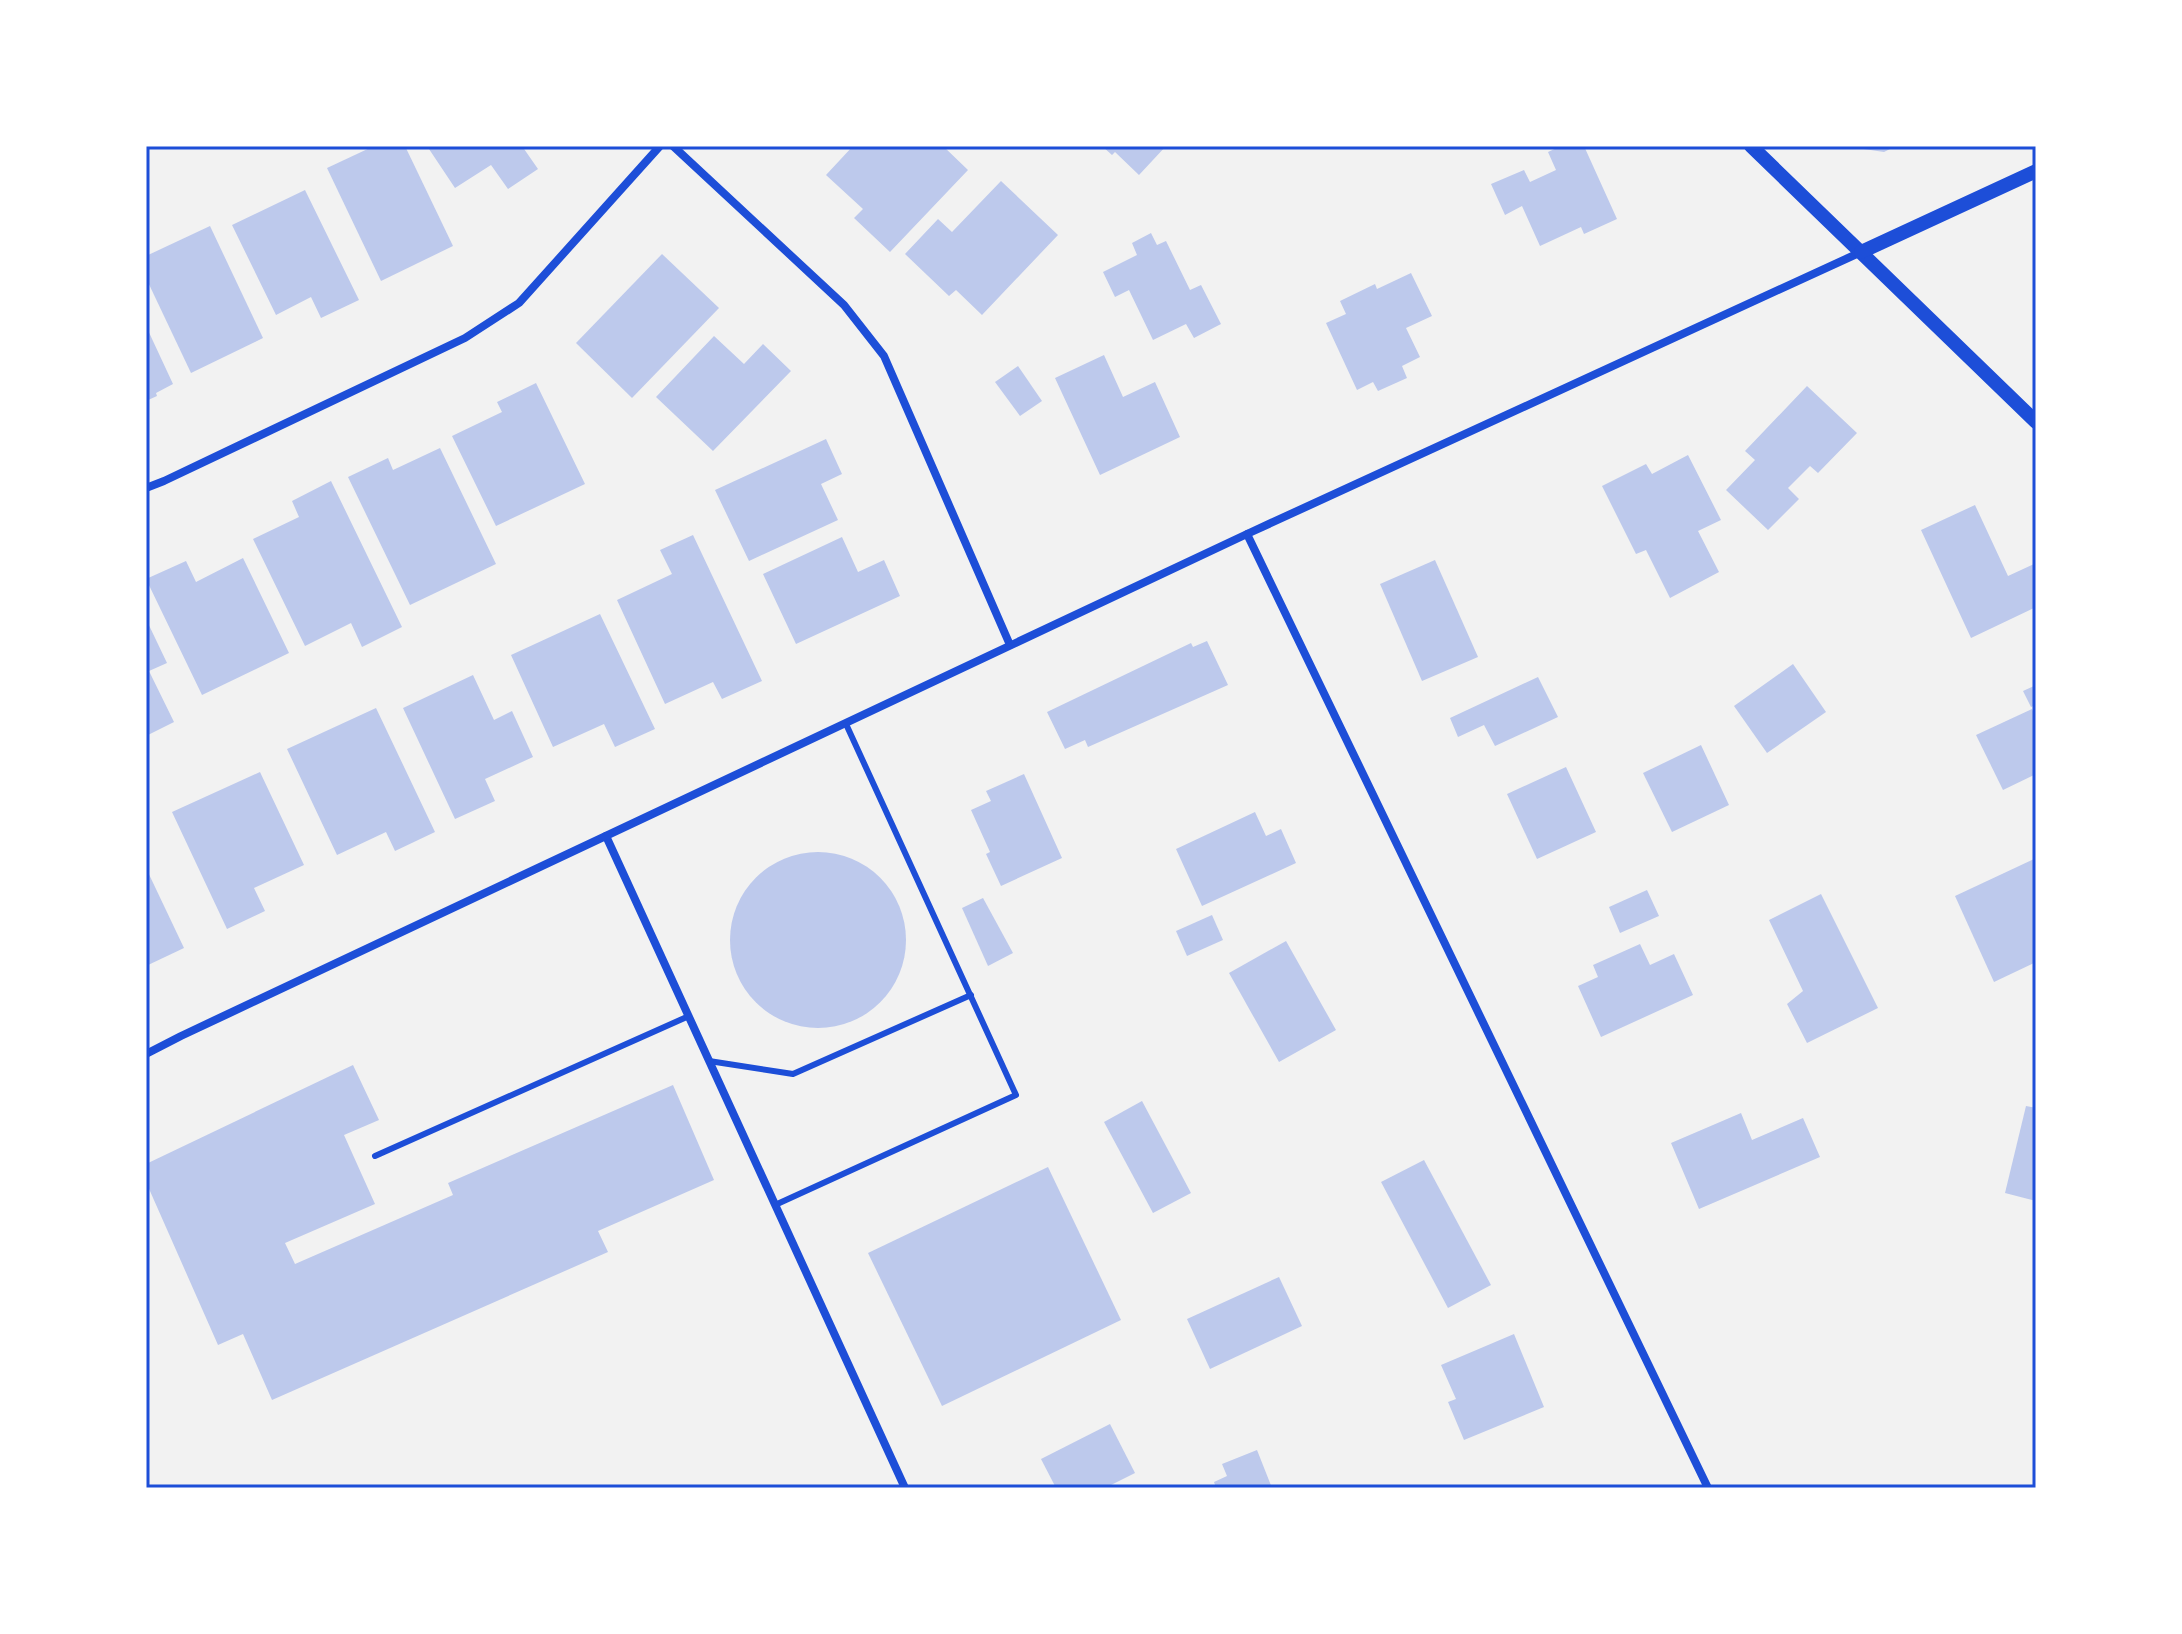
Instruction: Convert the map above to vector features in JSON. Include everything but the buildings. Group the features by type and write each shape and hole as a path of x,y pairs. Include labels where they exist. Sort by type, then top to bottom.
{"street":[{"path":"146,488 465,338 519,303 660,146"},
{"path":"673,146 844,305 884,356 1010,645"},
{"path":"1751,146 2036,422"},
{"path":"146,1054 1247,534 2036,171"},
{"path":"1247,534 1708,1488"},
{"path":"606,836 905,1488"}],"lane":[{"path":"775,1205 1016,1095 846,724"},
{"path":"709,1061 793,1074 971,995"},
{"path":"375,1156 689,1016"}]}
